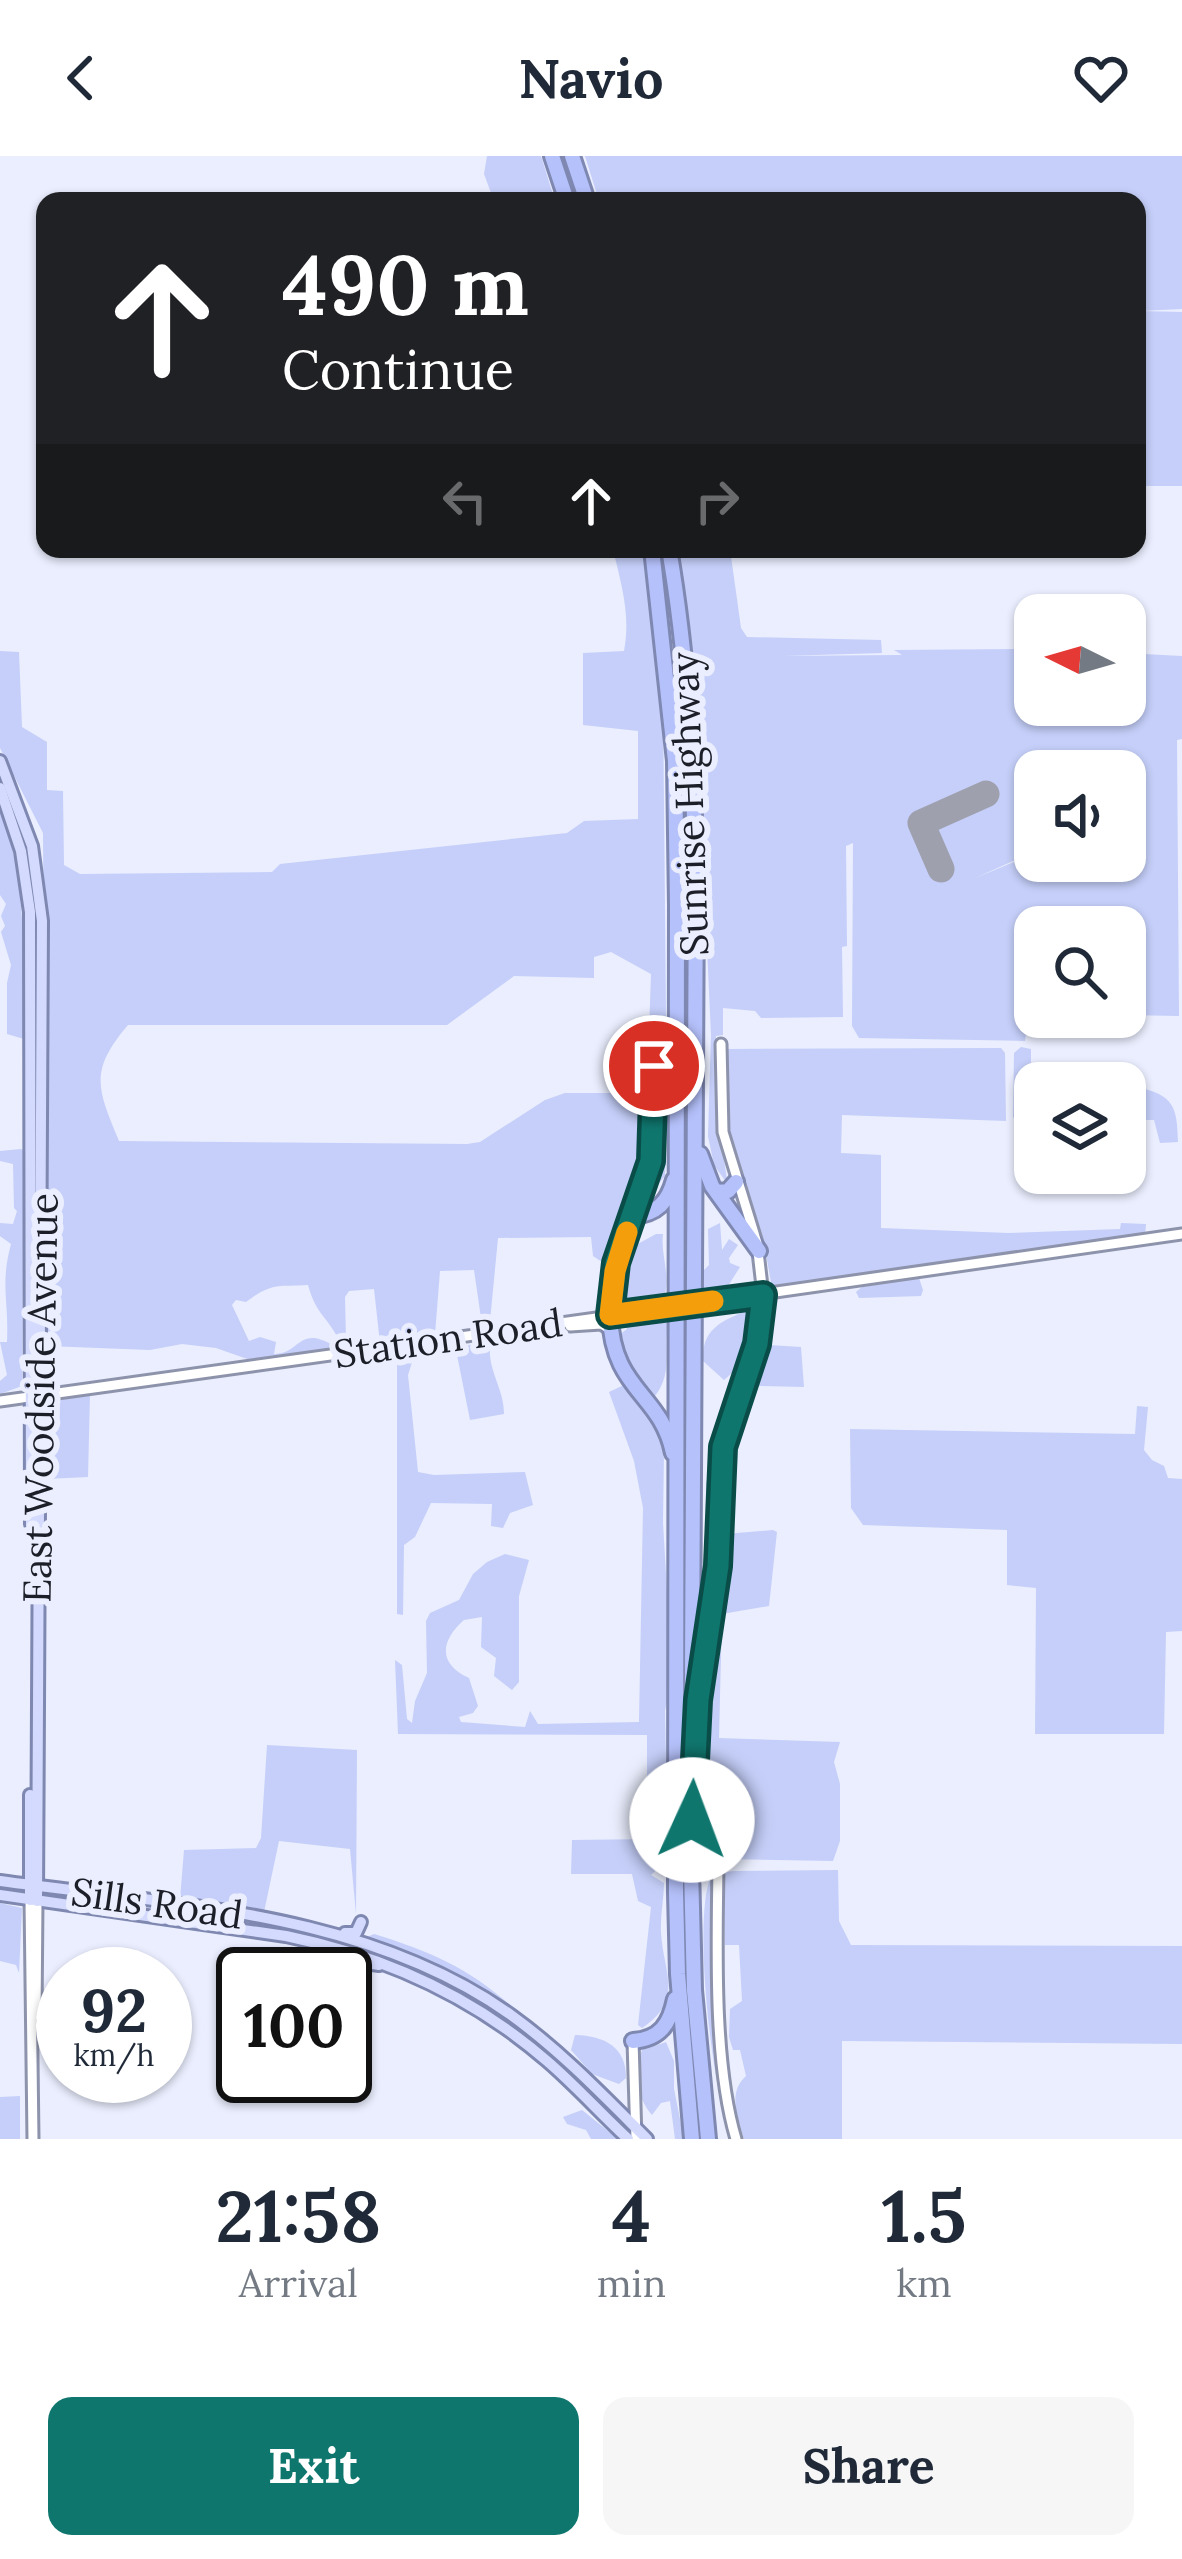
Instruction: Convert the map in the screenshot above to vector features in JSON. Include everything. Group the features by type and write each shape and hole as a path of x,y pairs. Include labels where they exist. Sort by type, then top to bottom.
{"highway":[{"path":"552,156 564,192"},
{"path":"572,156 583,192"},
{"name":"Sunrise Highway","path":"653,558 675,760 678,1974 692,2139"},
{"name":"Sunrise Highway","path":"670,558 692,754 694,1990 711,2139"},
{"path":"696,1095 701,1159 716,1192 759,1251"},
{"path":"633,1216 651,1213 669,1196 679,1115"},
{"path":"716,1192 728,1191 736,1181"},
{"path":"610,1322 620,1368 668,1436 677,1502"},
{"path":"693,1770 699,1692 717,1582 719,1517"},
{"path":"633,2041 653,2037 667,2024 678,1974"}],"main road":[{"name":"East Woodside Avenue","path":"0,761 24,817 42,906 33,2139"},
{"name":"East Woodside Avenue","path":"0,788 21,851 30,912 35,1395"},
{"path":"719,1517 726,1432 757,1344 763,1295 759,1251 723,1132 721,1044"},
{"path":"610,1322 616,1263 652,1149 654,1066"},
{"name":"Station Road","path":"0,1401 547,1324 610,1322 713,1301 1182,1234"},
{"path":"718,1865 721,2014 736,2139"},
{"path":"0,1888 34,1893"},
{"name":"Sills Road","path":"34,1893 119,1898 324,1930 413,1960 512,2015 598,2090 633,2135"},
{"name":"Sills Road","path":"34,1893 331,1946 420,1978 516,2036 601,2112 633,2135 647,2139"},
{"path":"331,1946 359,1959 362,1976 370,1962 420,1978"},
{"path":"633,2041 633,2135"},
{"path":"598,2090 625,2111 634,2105"}],"shaded area":[{"path":"487,156 541,156 552,192 491,192 484,174"},
{"path":"585,156 1182,156 1182,309 1146,311 1146,192 596,192"},
{"path":"1146,311 1182,312 1182,486 1146,486"},
{"path":"615,558 644,558 663,697 667,1127 665,1176 649,1195 656,1120 622,1230 602,1262 593,1256 591,1237 498,1238 490,1321 481,1318 474,1270 440,1271 435,1334 380,1343 374,1289 349,1291 345,1297 346,1340 340,1342 308,1285 269,1288 232,1305 249,1341 260,1337 276,1342 274,1354 312,1338 331,1344 330,1352 253,1361 216,1348 182,1344 150,1350 47,1346 43,833 0,748 0,651 19,652 22,727 47,742 47,790 63,791 64,865 80,874 272,872 280,864 567,833 584,821 638,819 638,731 583,725 583,653 624,651 622,587","holes":["611,952 651,974 647,1093 565,1093 545,1100 480,1142 467,1144 119,1141 101,1080 107,1055 128,1025 447,1025 514,976 594,978 594,957"]},
{"path":"678,558 731,558 741,628 747,637 881,640 882,653 782,656 1014,649 1014,726 1146,726 1146,654 1182,656 1182,739 1177,740 1179,1016 1146,1015 1146,906 1014,906 1014,1038 1025,1041 859,1038 852,1026 853,843 846,846 843,1017 761,1018 755,1011 723,1008 723,1035 716,1036 715,1097 727,1180 714,1165 708,1136 711,1035 697,729"},
{"path":"0,803 19,891 24,1039 7,1034 11,965 1,932 6,904 0,895"},
{"path":"1021,1047 1031,1049 1031,1062 1014,1062 1014,1118 1013,1117 1014,1053"},
{"path":"1001,1048 1005,1053 1006,1121 842,1115 841,1153 881,1155 881,1228 1008,1233 1120,1229 1121,1223 1146,1224 1145,1235 772,1288 764,1243 736,1165 726,1109 726,1049"},
{"path":"1146,1090 1171,1104 1178,1142 1160,1143 1154,1120 1146,1120"},
{"path":"21,1149 22,1386 0,1394 0,1381 7,1375 0,1342 7,1342 5,1282 11,1244 0,1236 0,1223 13,1224 17,1211 13,1164 0,1161 0,1151"},
{"path":"720,1223 722,1250 729,1239 738,1245 729,1258 740,1267 728,1286 752,1282 752,1288 702,1298 703,1271 709,1265 708,1229"},
{"path":"663,1234 666,1285 662,1302 631,1303 614,1296 623,1252"},
{"path":"919,1278 921,1296 859,1298 856,1292 862,1287"},
{"path":"746,1311 755,1320 749,1346 724,1380 703,1361 705,1342 721,1323"},
{"path":"671,1315 665,1376 655,1396 630,1370 619,1335 627,1329 623,1321"},
{"path":"483,1341 490,1346 504,1414 470,1420 457,1355 459,1348"},
{"path":"769,1345 801,1347 804,1387 759,1386 754,1375"},
{"path":"408,1351 413,1359 408,1375 418,1472 525,1472 533,1505 510,1513 503,1528 491,1526 492,1504 431,1503 415,1537 404,1545 403,1615 397,1614 397,1359 386,1354"},
{"path":"624,1385 657,1431 664,1451 672,1676 665,1711 668,1852 651,1875 664,1883 661,1932 667,1996 663,2007 642,2028 638,2025 651,1907 638,1901 632,1874 571,1874 572,1840 653,1839 652,1809 647,1808 647,1735 398,1734 395,1660 402,1665 407,1719 412,1723 427,1673 430,1613 459,1600 473,1574 487,1562 505,1554 529,1560 519,1596 519,1682 512,1690 494,1676 496,1658 481,1647 482,1617 464,1620 450,1636 447,1659 469,1678 478,1706 459,1717 461,1722 525,1727 530,1711 538,1724 639,1722 643,1508 634,1461 609,1392"},
{"path":"90,1393 88,1477 46,1479 45,1410 49,1402"},
{"path":"1137,1406 1148,1407 1144,1450 1164,1466 1168,1478 1182,1479 1182,1631 1166,1632 1164,1734 1035,1734 1036,1588 1007,1585 1007,1530 863,1525 851,1508 850,1429 1135,1434"},
{"path":"716,1452 708,1599 705,1604 706,1483"},
{"path":"777,1532 769,1606 722,1614 719,1738 840,1742 834,1762 840,1784 840,1841 833,1861 724,1859 722,1853 706,1864 699,1845 709,1669 722,1609 725,1534"},
{"path":"267,1745 357,1750 356,1914 350,1849 279,1841 264,1912 180,1899 184,1850 256,1848 261,1838"},
{"path":"838,1870 839,1921 851,1945 1182,1946 1182,2044 842,2041 842,2139 744,2139 735,2098 746,2076 740,2050 733,2050 729,2037 730,2009 742,2001 739,1945 725,1945 724,1877 734,1871"},
{"path":"711,1876 712,1980 725,2117 714,2066 704,1959"},
{"path":"0,1903 22,1908 19,1973 16,1965 0,1961"},
{"path":"374,1934 451,1964 519,2013 430,1961 367,1937"},
{"path":"575,2035 612,2045 622,2058 626,2078 619,2084 592,2074 571,2050"},
{"path":"666,2042 674,2061 684,2139 675,2139 670,2101 661,2103 652,2115 638,2084 642,2050"},
{"path":"20,2096 20,2139 0,2139 0,2097"},
{"path":"582,2110 618,2139 591,2139 586,2130 567,2124 563,2117"}],"runway":[{"path":"941,869 921,823 986,794"}],"slow traffic":[{"path":"627,1232 615,1271 610,1315 713,1301"}],"route":[{"path":"654,1066 651,1161 616,1263 610,1315 763,1295 757,1344 723,1447 718,1566 698,1700 692,1820"}]}
